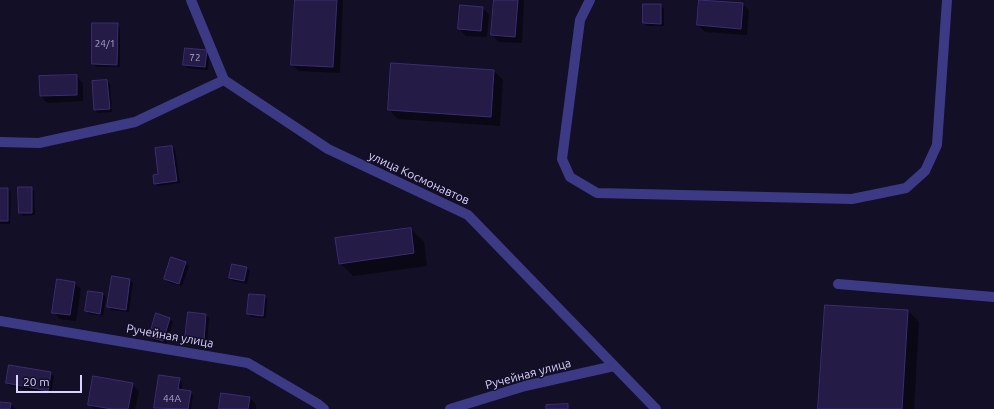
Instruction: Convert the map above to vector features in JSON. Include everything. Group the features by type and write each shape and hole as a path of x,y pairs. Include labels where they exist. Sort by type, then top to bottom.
{"street":[{"path":"0,142 39,143 135,122 224,80 191,0"},
{"path":"590,0 580,20 562,159 570,177 597,193 852,199 906,188 925,170 937,145 947,0"},
{"name":"улица Космонавтов","path":"224,80 328,149 468,215 656,409"},
{"path":"838,284 994,297"},
{"name":"Ручейная улица","path":"0,321 248,363 324,409"},
{"name":"Ручейная улица","path":"450,409 525,386 614,366"}],"building":[{"path":"295,0 337,0 333,67 291,65"},
{"path":"494,0 518,0 515,37 491,35"},
{"path":"699,0 743,3 741,29 697,25"},
{"path":"643,4 661,4 661,24 643,23"},
{"path":"460,5 483,7 481,31 458,29"},
{"path":"92,23 118,23 117,65 92,64"},
{"path":"185,48 207,50 205,67 183,65"},
{"path":"391,63 494,70 491,117 388,110"},
{"path":"77,75 77,95 40,96 39,76"},
{"path":"107,80 110,109 94,110 92,81"},
{"path":"172,146 177,181 154,184 153,175 158,174 155,148"},
{"path":"18,187 32,187 32,213 19,213"},
{"path":"0,188 8,188 8,221 0,221"},
{"path":"411,228 414,253 339,264 335,238"},
{"path":"171,257 186,262 179,284 164,279"},
{"path":"232,264 247,267 244,281 229,278"},
{"path":"112,276 130,279 126,310 107,307"},
{"path":"57,279 75,282 70,315 52,313"},
{"path":"88,291 103,293 100,314 85,311"},
{"path":"249,294 265,295 263,316 247,314"},
{"path":"825,305 908,310 902,409 818,409"},
{"path":"188,312 206,314 204,341 185,339"},
{"path":"156,313 170,318 163,341 149,337"},
{"path":"9,365 51,372 48,391 6,383"},
{"path":"159,375 180,378 178,389 191,391 188,409 154,408"},
{"path":"93,376 133,383 128,409 112,409 88,405"},
{"path":"221,393 250,397 248,409 219,409"},
{"path":"0,402 11,403 10,409 0,409"},
{"path":"568,404 568,409 546,409 546,405"}]}
